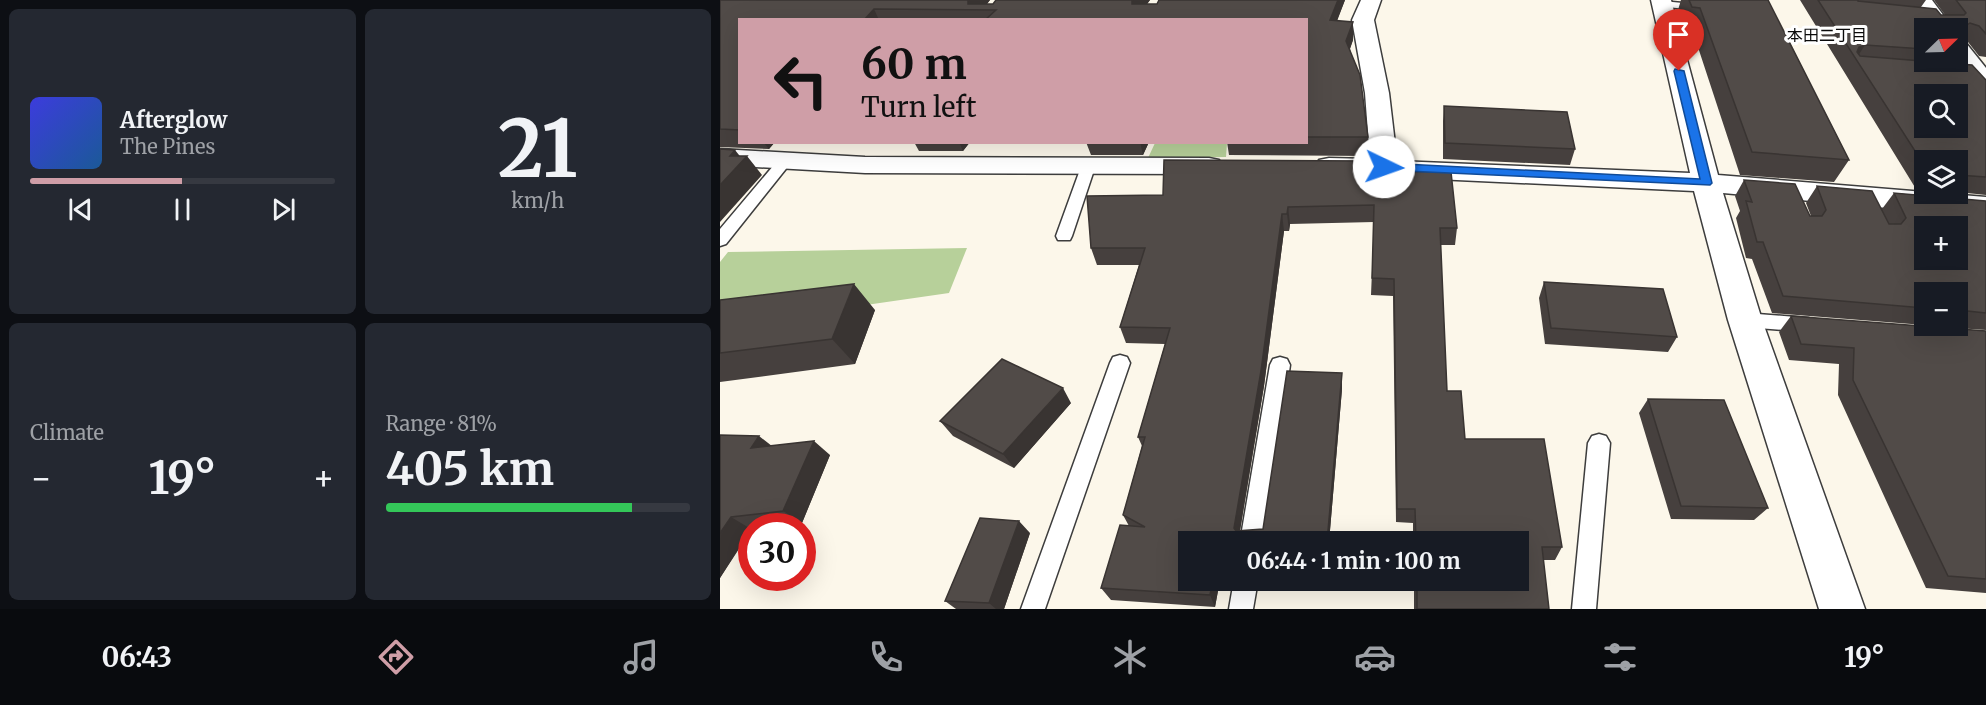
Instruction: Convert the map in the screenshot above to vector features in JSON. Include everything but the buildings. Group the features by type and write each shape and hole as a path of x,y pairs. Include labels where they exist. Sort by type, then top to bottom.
{"street":[{"path":"1371,0 1363,20 1377,93 1384,167"},
{"path":"1662,2 1706,183 1745,320 1842,609"},
{"path":"865,165 882,144"},
{"path":"720,157 865,165 1078,159 1238,165"},
{"path":"1307,165 1706,183 1795,199 1869,206 1986,207"}],"lane":[{"path":"1662,2 1721,9"},
{"path":"1064,236 1078,159"},
{"path":"720,240 784,162"},
{"path":"1745,320 1825,326"},
{"path":"1033,609 1120,363"},
{"path":"1254,531 1280,364"},
{"path":"1584,609 1599,444"},
{"path":"1241,609 1244,591"}],"green space":[{"path":"1155,144 1227,144 1226,157 1148,158"},
{"path":"967,248 949,293 720,326 720,262 728,252"}],"district":[{"name":"本田二丁目","path":"1827,35"}],"route":[{"path":"1384,167 1706,183 1679,71"}]}
